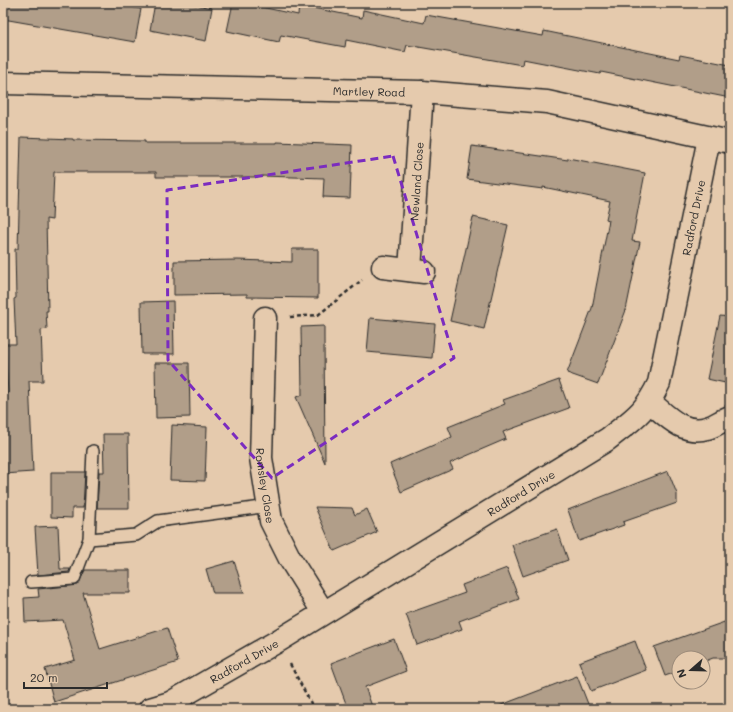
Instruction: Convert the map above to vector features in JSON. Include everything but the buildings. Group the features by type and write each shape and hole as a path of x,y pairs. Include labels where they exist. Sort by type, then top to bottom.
{"street":[{"name":"Martley Road","path":"3,83 422,92 547,102 720,140"},
{"name":"Newland Close","path":"383,267 417,271 422,92"},
{"name":"Radford Drive","path":"150,709 170,703 278,641 323,612 608,439 639,415 650,402 659,382 720,140"},
{"name":"Romsley Close","path":"265,318 272,344 261,458 271,520 290,559 323,612"},
{"path":"650,402 677,425 689,430 708,428 730,416"}],"lane":[{"path":"31,582 74,580 88,539 93,450"},
{"path":"88,539 136,535 158,521 269,506"}],"path":[{"path":"265,318 318,315 364,278 382,279 383,267"},
{"path":"278,641 314,709"}],"highlighted area":[{"path":"393,156 454,358 272,478 168,360 167,190"}]}
